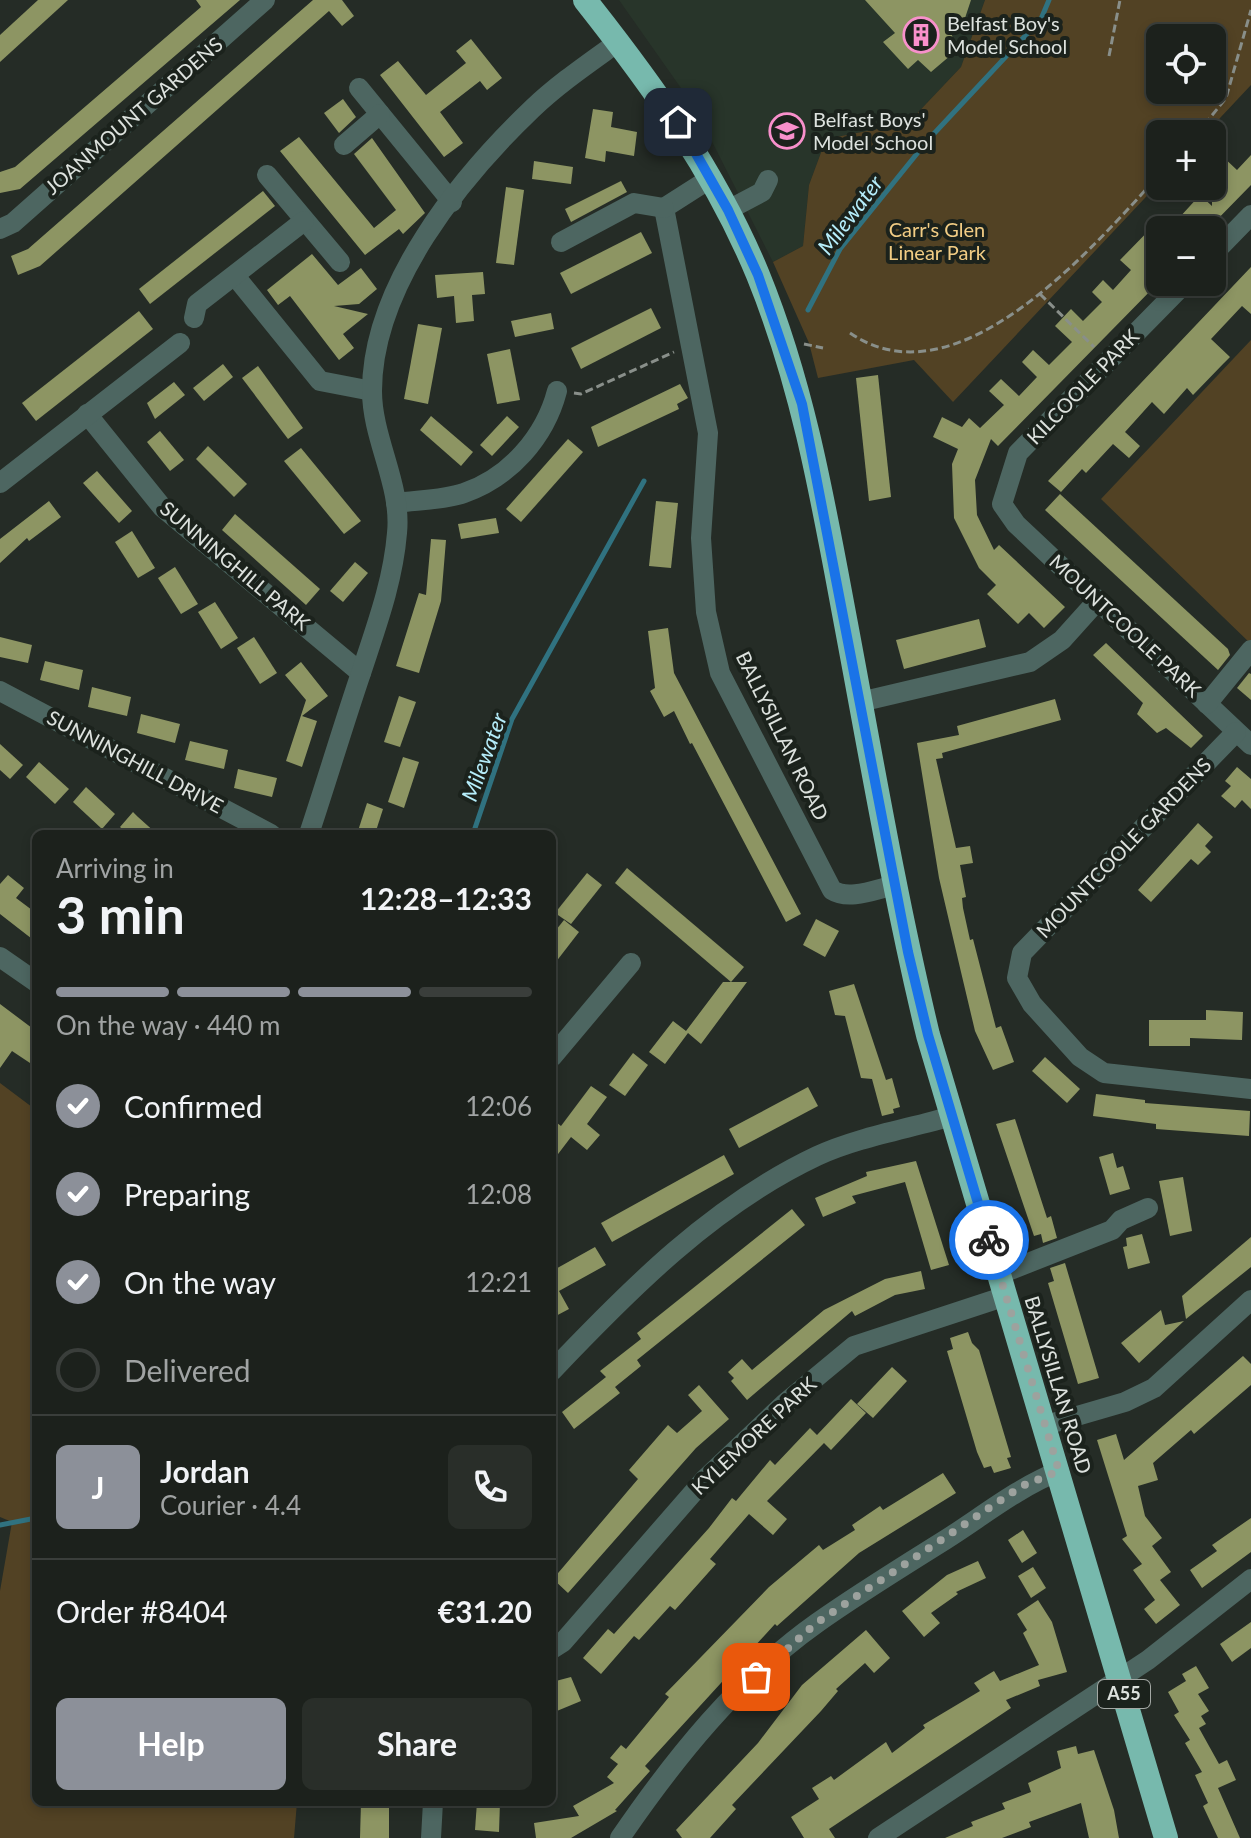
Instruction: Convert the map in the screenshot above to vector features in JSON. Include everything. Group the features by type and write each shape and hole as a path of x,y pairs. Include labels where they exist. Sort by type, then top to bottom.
{"highway":[{"name":"BALLYSILLAN ROAD","path":"585,0 678,122 711,178 762,288 802,404 895,885 928,1035 1119,1677"},
{"name":"A55","path":"1119,1677 1166,1838"}],"street":[{"name":"JOANMOUNT GARDENS","path":"0,229 13,223 265,0"},
{"path":"310,830 381,615 394,556 396,503 372,391 378,342 391,299 410,261 481,163 533,108 618,42"},
{"path":"359,88 452,202"},
{"path":"344,145 380,114"},
{"path":"267,175 340,262"},
{"path":"561,242 634,203 664,208 711,178"},
{"path":"728,210 762,192 768,180"},
{"name":"BALLYSILLAN ROAD","path":"664,208 708,433 701,538 706,612 720,673 832,890 840,895 850,895 895,885"},
{"path":"1226,241 1251,215"},
{"path":"194,318 197,304 304,221"},
{"path":"235,276 320,381 372,391"},
{"name":"KILCOOLE PARK","path":"1002,504 1018,453 1172,296"},
{"path":"0,483 180,343"},
{"path":"396,503 462,494 496,478 532,444 550,418 557,391"},
{"name":"SUNNINGHILL PARK","path":"87,414 162,507 361,673"},
{"name":"MOUNTCOOLE PARK","path":"1002,504 1016,524 1244,739"},
{"path":"860,702 1030,662 1062,640 1098,600"},
{"path":"1207,704 1251,650"},
{"name":"SUNNINGHILL DRIVE","path":"0,691 263,830"},
{"name":"MOUNTCOOLE GARDENS","path":"1244,739 1022,953 1017,978 1041,1015 1080,1057 1104,1073 1251,1089"},
{"path":"0,957 32,979"},
{"path":"556,1052 631,963"},
{"path":"556,1367 686,1242 748,1194 819,1155 952,1116"},
{"name":"KYLEMORE PARK","path":"556,1646 705,1479 784,1404 854,1346 1003,1285 1112,1230 1121,1220 1148,1208"},
{"path":"1046,1425 1125,1402 1154,1388 1251,1300"},
{"path":"620,1838 657,1783 720,1711 815,1624 1022,1486 1059,1471"},
{"path":"878,1838 1148,1660 1251,1579"},
{"path":"431,1838 433,1806"}],"path":[{"path":"1109,56 1121,1"},
{"path":"1208,120 1226,98 1251,10"},
{"path":"850,333 865,343 889,352 925,352 969,337 1040,294 1068,272 1146,189"},
{"path":"1040,294 1108,361"},
{"path":"557,391 581,394 692,344"}],"shaded area":[{"name":"Belfast Boys' Model School","path":"619,0 985,0 961,67 908,123 826,139 809,185 803,246 773,262 695,108"}],"green space":[{"name":"Carr's Glen Linear Park","path":"985,0 1251,0 1251,85 1218,120 1146,120 1146,197 953,402 914,360 818,378 809,343 773,262 803,246 809,185 826,139 908,123 961,67"},
{"path":"1251,340 1251,644 1101,499"},
{"path":"0,1083 32,1107 32,1806 297,1806 294,1838 0,1838 0,1591 12,1522 0,1517"}],"building":[{"path":"38,0 68,0 0,62 0,35"},
{"path":"196,0 240,0 20,189 0,193 0,172 15,167 201,7"},
{"path":"313,0 342,0 354,16 342,26 329,11 40,266 18,275 11,256 28,249"},
{"name":"Belfast Boy's Model School","path":"865,0 971,0 964,21 950,31 954,40 946,47 951,55 931,72 918,60 908,69 883,42 895,33"},
{"path":"471,39 502,78 487,90 480,81 440,112 463,143 444,157 380,75 398,61 426,95 466,63 456,51"},
{"path":"343,99 356,117 339,133 324,113"},
{"path":"593,109 613,112 611,127 637,132 634,156 606,151 605,162 585,158"},
{"path":"299,137 374,228 396,210 354,154 372,138 425,213 403,234 399,229 365,255 280,151"},
{"path":"1251,155 1251,185 1221,216 1181,216 1195,200 1205,200 1212,206 1212,200 1226,200 1226,160 1237,170"},
{"path":"534,161 573,167 571,184 532,179"},
{"path":"621,181 627,192 571,222 565,209"},
{"path":"506,187 524,190 514,265 496,263"},
{"path":"263,191 275,206 150,304 139,289"},
{"path":"641,232 652,253 571,294 560,273"},
{"path":"1146,233 1146,295 998,446 991,439 975,480 977,515 994,550 999,545 1065,607 1044,628 1029,613 1018,624 987,594 996,585 979,568 954,518 952,464 958,449 933,437 942,417 962,427 969,418 980,428 1004,405 989,391 1001,379 1019,396 1037,377 1022,362 1033,350 1049,365 1072,342 1055,326 1071,309 1083,321 1102,302 1092,292 1103,280 1113,290 1131,270 1120,260"},
{"path":"312,254 338,285 361,268 377,289 359,304 334,306 368,314 343,334 354,348 339,360 290,296 278,305 267,290"},
{"path":"1251,267 1251,314 1242,306 1211,339 1230,357 1193,395 1187,388 1164,414 1152,402 1125,432 1140,446 1129,458 1113,444 1086,473 1082,469 1061,492 1048,481 1226,296"},
{"path":"483,272 485,294 472,295 474,321 456,323 454,296 437,298 435,275"},
{"path":"651,308 661,328 581,369 571,348"},
{"path":"139,311 153,329 36,421 22,403"},
{"path":"551,313 554,329 515,337 511,321"},
{"path":"418,324 442,328 428,404 404,399"},
{"path":"510,349 520,400 497,404 487,354"},
{"path":"223,364 233,377 204,401 193,388"},
{"path":"258,366 303,428 288,439 242,378"},
{"path":"878,375 891,497 869,501 856,378"},
{"path":"174,382 185,395 155,419 147,403"},
{"path":"680,384 688,398 677,404 679,409 598,447 591,427"},
{"path":"431,416 473,452 461,466 420,430"},
{"path":"507,416 519,427 492,456 480,445"},
{"path":"160,431 184,460 170,471 147,442"},
{"path":"568,439 583,452 521,522 506,509"},
{"path":"208,446 247,484 234,497 196,459"},
{"path":"301,448 361,521 344,534 284,461"},
{"path":"97,471 132,511 119,523 83,483"},
{"path":"1060,494 1228,649 1230,655 1218,670 1045,510"},
{"path":"49,501 61,517 29,541 27,538 0,563 0,539"},
{"path":"656,501 678,503 671,568 649,566"},
{"path":"235,514 320,589 306,605 222,530"},
{"path":"496,518 499,533 461,539 458,524"},
{"path":"132,531 155,568 138,578 115,542"},
{"path":"431,539 446,540 441,601 419,673 396,666 419,593 426,595"},
{"path":"355,562 368,573 343,602 330,591"},
{"path":"175,567 198,604 181,614 158,578"},
{"path":"215,602 238,638 221,649 198,612"},
{"path":"979,619 986,647 904,669 896,640"},
{"path":"668,628 674,673 801,914 786,922 674,711 664,717 650,691 655,688 648,631"},
{"path":"0,637 32,645 28,663 0,657"},
{"path":"254,637 277,673 260,684 237,648"},
{"path":"1106,643 1203,736 1191,748 1166,728 1157,733 1137,714 1143,703 1093,655"},
{"path":"45,661 83,670 79,690 40,680"},
{"path":"301,662 328,696 302,716 317,721 302,767 286,761 306,700 285,675"},
{"path":"1251,674 1251,700 1237,688"},
{"path":"92,687 131,697 127,716 88,707"},
{"path":"399,696 416,702 400,747 384,742"},
{"path":"1055,699 1061,720 942,753 943,758 936,759 956,848 970,846 973,863 960,865 966,897 962,898 963,908 970,940 973,939 996,1028 1001,1026 1014,1062 993,1070 975,1031 939,878 917,743 959,735 957,726"},
{"path":"141,714 180,724 175,743 137,733"},
{"path":"190,741 228,750 224,769 185,760"},
{"path":"0,744 23,765 10,779 0,770"},
{"path":"403,757 419,762 404,808 388,802"},
{"path":"39,762 69,789 55,804 26,777"},
{"path":"1237,767 1251,779 1251,809 1242,800 1235,808 1221,796 1231,786 1225,781"},
{"path":"238,769 277,778 272,797 234,788"},
{"path":"86,787 115,814 102,829 73,802"},
{"path":"367,803 383,809 376,830 358,830"},
{"path":"133,812 153,830 123,830 120,827"},
{"path":"1198,823 1213,837 1205,846 1211,852 1198,865 1191,859 1151,902 1138,890"},
{"path":"627,868 744,967 731,982 615,883"},
{"path":"587,873 602,885 571,924 556,912"},
{"path":"8,875 24,888 16,898 32,910 32,939 0,914 0,884"},
{"path":"816,919 839,931 825,957 803,945"},
{"path":"564,920 579,932 556,962 556,930"},
{"path":"723,982 747,982 701,1044 688,1033 665,1064 649,1052 673,1021 686,1031"},
{"path":"854,984 886,1080 892,1078 900,1107 893,1109 894,1113 882,1116 872,1079 861,1078 845,1016 835,1015 829,991"},
{"path":"0,1004 32,1028 32,1064 12,1051 0,1068"},
{"path":"1206,1010 1243,1012 1242,1040 1190,1038 1190,1046 1149,1046 1149,1020 1206,1020"},
{"path":"633,1053 648,1065 625,1096 609,1085"},
{"path":"1045,1057 1080,1089 1067,1103 1032,1071"},
{"path":"591,1086 607,1097 587,1124 600,1135 587,1150 571,1137 556,1157 556,1122 561,1126"},
{"path":"808,1087 818,1106 739,1148 729,1129"},
{"path":"1096,1094 1145,1100 1145,1103 1250,1111 1249,1136 1156,1129 1156,1124 1093,1116"},
{"path":"1015,1119 1047,1218 1051,1216 1057,1238 1043,1243 1041,1234 1034,1236 996,1124"},
{"path":"1113,1153 1117,1168 1123,1166 1130,1189 1110,1195 1099,1157"},
{"path":"724,1155 734,1174 612,1242 601,1223"},
{"path":"916,1161 949,1265 931,1270 905,1182 852,1196 856,1203 823,1217 815,1198 867,1176 866,1172"},
{"path":"1183,1177 1192,1231 1170,1236 1159,1181"},
{"path":"792,1209 805,1225 637,1360 641,1366 615,1387 620,1393 574,1429 562,1412 606,1377 600,1371 641,1339 637,1333"},
{"path":"1142,1234 1150,1263 1128,1269 1123,1247 1127,1246 1126,1238"},
{"path":"1251,1237 1251,1267 1186,1319 1182,1296"},
{"path":"595,1247 606,1265 559,1291 569,1309 556,1316 556,1269"},
{"path":"1065,1263 1099,1378 1078,1384 1048,1283 1054,1281 1050,1268"},
{"path":"921,1271 925,1289 895,1295 855,1316 852,1311 747,1400 731,1381 734,1378 728,1372 742,1359 752,1370 824,1310 885,1279"},
{"path":"1161,1310 1165,1325 1184,1321 1139,1363 1121,1343"},
{"path":"968,1332 979,1350 1011,1457 1007,1458 1011,1468 994,1473 991,1466 984,1468 977,1452 947,1351 953,1349 950,1338"},
{"path":"1243,1356 1251,1364 1251,1385 1194,1434 1191,1430 1153,1463 1158,1480 1138,1486 1145,1516 1162,1538 1152,1546 1171,1572 1160,1580 1180,1605 1156,1624 1144,1609 1155,1600 1133,1570 1142,1564 1122,1539 1127,1536 1097,1440 1116,1434 1124,1460"},
{"path":"892,1367 907,1381 873,1418 857,1404"},
{"path":"699,1385 729,1419 696,1448 568,1593 556,1582 556,1575 638,1479 629,1470 668,1425 677,1433 702,1411 688,1395"},
{"path":"851,1399 866,1413 831,1450 824,1443 767,1501 787,1519 773,1535 749,1514 710,1559 716,1564 675,1610 670,1606 639,1640 634,1636 601,1674 583,1658 608,1629 614,1634 732,1498 736,1501 770,1460 775,1465 810,1428 817,1435"},
{"path":"943,1473 956,1493 859,1553 777,1626 775,1624 645,1766 650,1771 617,1811 571,1838 536,1838 534,1823 579,1816 573,1806 614,1783 607,1777 618,1764 610,1758 621,1745 626,1749 669,1697 665,1694 769,1587 819,1545 823,1550 855,1530 852,1525 880,1506 883,1510"},
{"path":"1251,1518 1251,1552 1202,1588 1190,1570 1217,1551 1212,1545"},
{"path":"1023,1530 1037,1553 1022,1563 1008,1540"},
{"path":"978,1561 986,1578 956,1592 958,1594 931,1613 940,1623 924,1637 902,1611 947,1575"},
{"path":"1033,1567 1046,1588 1031,1598 1018,1576"},
{"path":"1038,1600 1052,1622 1067,1672 1038,1680 1040,1686 1006,1700 1011,1708 829,1829 835,1838 804,1838 791,1817 819,1799 812,1788 831,1776 834,1780 886,1742 892,1753 925,1728 923,1725 980,1691 974,1683 994,1671 1000,1681 1039,1665 1023,1633 1027,1630 1017,1614"},
{"path":"1251,1622 1251,1648 1232,1662 1220,1644"},
{"path":"866,1630 890,1658 874,1673 865,1663 836,1689 838,1691 821,1711 732,1805 736,1809 710,1838 682,1838 676,1830 758,1743 802,1685"},
{"path":"1196,1666 1209,1688 1198,1694 1209,1711 1201,1716 1206,1724 1199,1728 1219,1764 1227,1760 1236,1780 1218,1788 1240,1838 1218,1838 1203,1806 1208,1803 1195,1775 1202,1772 1185,1743 1190,1740 1174,1715 1179,1712 1168,1692 1186,1681 1182,1674"},
{"path":"571,1677 581,1701 556,1711 556,1681"},
{"path":"1076,1746 1078,1754 1094,1750 1114,1810 1119,1838 1089,1838 1081,1803 1029,1822 1031,1827 1002,1838 945,1838 973,1826 971,1822 1005,1809 1002,1803 1031,1792 1028,1783 1061,1768 1057,1751"},
{"path":"361,1806 389,1806 389,1838 360,1838"},
{"path":"477,1806 500,1806 499,1832 475,1830"}],"waterway":[{"name":"Milewater","path":"808,310 840,249 928,140 1041,19 1049,0"},
{"name":"Milewater","path":"474,830 512,719 644,481"},
{"name":"Milewater","path":"0,1525 32,1519"}],"way so far":[{"path":"756,1677 815,1624 985,1514 1022,1486 1059,1471 989,1240"}],"place":[{"name":"Belfast Boy's Model School","path":"921,35"},
{"name":"Belfast Boys' Model School","path":"787,131"}],"route":[{"path":"678,122 728,210 758,275 790,361 802,404 815,458 908,952 928,1035 989,1240"}]}
